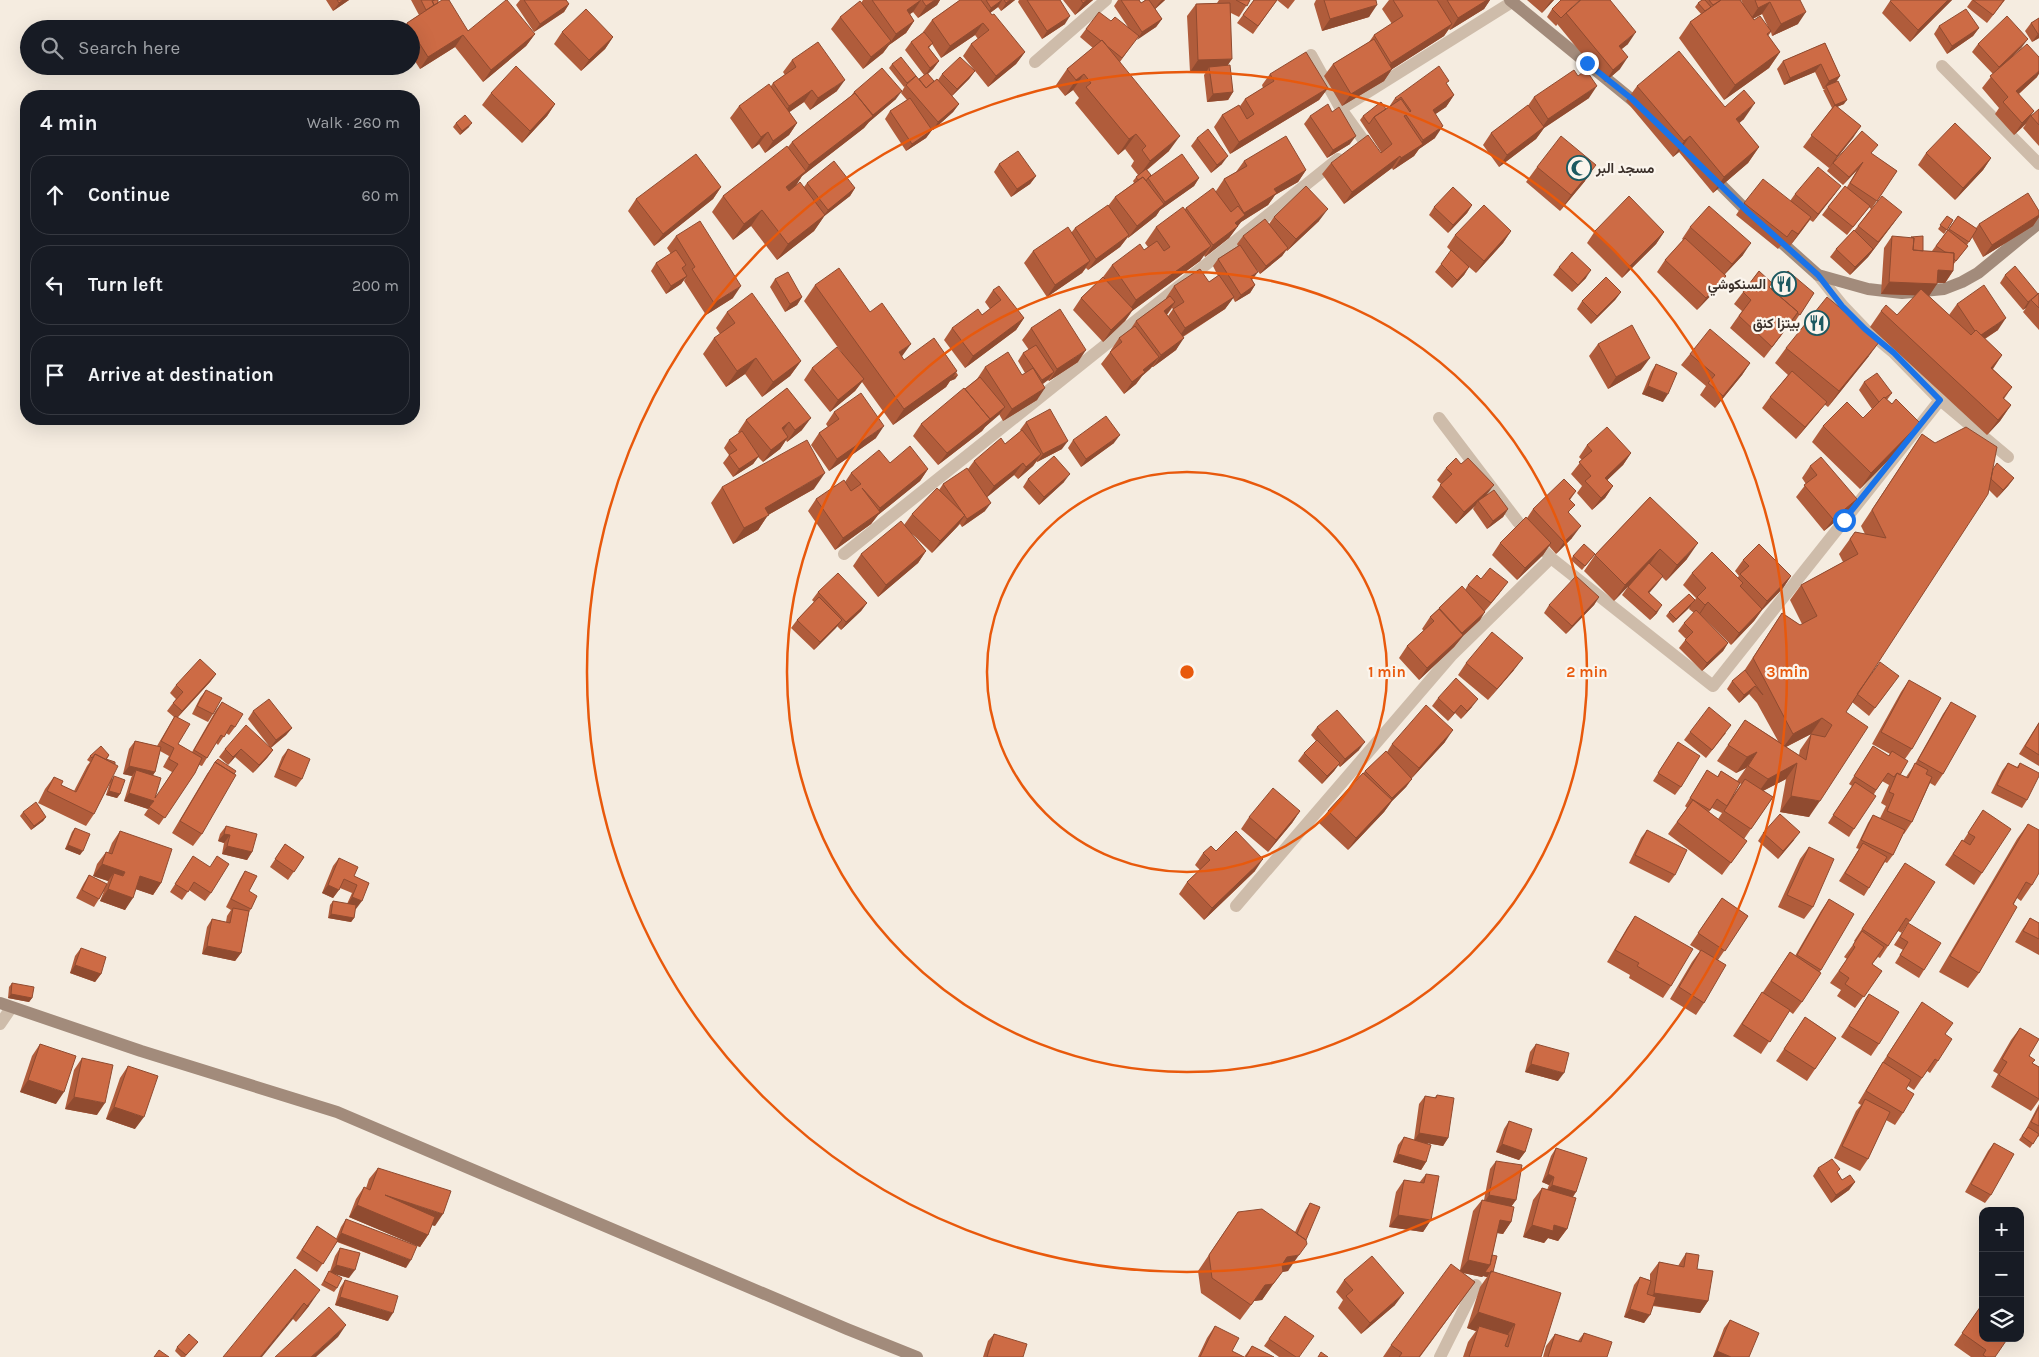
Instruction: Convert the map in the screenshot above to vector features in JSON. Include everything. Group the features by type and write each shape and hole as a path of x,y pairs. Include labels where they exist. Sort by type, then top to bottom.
{"main road":[{"path":"1511,1 1632,99 1652,118"},
{"path":"1698,162 1748,212 1818,275 1868,289 1902,293 1944,289 1978,273 2039,223"},
{"path":"6,1005 141,1051 337,1112 917,1357"}],"street":[{"path":"1035,62 1106,0"},
{"path":"1341,109 1511,1"},
{"path":"1311,55 1341,109 1356,145 1374,156"},
{"path":"1942,66 2039,164"},
{"path":"844,554 1356,145"},
{"path":"1818,275 1842,306 1865,329 1894,353 1940,400 2008,457"},
{"path":"1439,418 1518,522 1551,558 1713,686 1940,400"},
{"path":"1236,906 1452,656 1551,558"},
{"path":"0,1024 6,1005"},
{"path":"1440,1357 1476,1285"}],"building":[{"path":"421,0 432,0 434,5 426,10"},
{"path":"438,0 438,3 434,5 432,1"},
{"path":"442,0 449,0 468,31 507,0 535,34 491,70 463,35 428,57 420,44 420,20 412,20"},
{"path":"524,0 566,0 569,4 540,24"},
{"path":"872,0 921,0 907,10 914,21 896,34"},
{"path":"922,0 935,0 926,6"},
{"path":"960,0 981,0 1025,52 996,76 971,44 989,30 983,23 950,46 932,20"},
{"path":"986,0 1002,0 991,8"},
{"path":"1027,0 1060,0 1070,16 1047,31"},
{"path":"1121,0 1139,0 1141,3 1149,0 1162,19 1142,32"},
{"path":"1236,0 1250,0 1247,6"},
{"path":"1254,0 1277,0 1258,26 1243,15"},
{"path":"1324,0 1376,0 1377,5 1330,19"},
{"path":"1393,0 1437,0 1452,24 1391,63 1374,35 1403,16"},
{"path":"1447,0 1487,0 1458,18"},
{"path":"1561,0 1580,0 1561,18 1552,9"},
{"path":"1581,0 1610,0 1636,32 1619,46 1628,57 1613,70 1566,13"},
{"path":"1705,0 1711,7 1705,11 1698,3"},
{"path":"1709,0 1721,0 1713,5"},
{"path":"1721,0 1740,0 1754,20 1760,16 1771,31 1767,34 1780,52 1735,85 1690,22"},
{"path":"1755,0 1800,0 1806,12 1781,24 1770,2 1758,8"},
{"path":"1948,0 1918,30 1890,1"},
{"path":"1973,0 2004,0 1993,15"},
{"path":"860,1 891,41 871,57 840,17"},
{"path":"1230,3 1232,59 1198,60 1196,4"},
{"path":"586,9 613,37 589,60 562,32"},
{"path":"1966,9 1979,28 1952,46 1939,26"},
{"path":"1099,12 1111,21 1115,17 1139,36 1122,58 1086,29"},
{"path":"2007,16 2028,39 1999,67 1978,44"},
{"path":"2039,18 2039,34 2038,34 2031,23"},
{"path":"924,32 933,43 928,47 939,61 930,68 911,42"},
{"path":"1374,39 1392,69 1351,94 1333,64"},
{"path":"1102,40 1180,136 1150,161 1142,150 1146,146 1136,134 1129,139 1086,87 1091,83 1084,74 1076,80 1067,69"},
{"path":"818,42 845,80 818,98 812,90 789,106 773,83 796,67 792,60"},
{"path":"1825,43 1840,76 1829,81 1821,64 1790,78 1783,61"},
{"path":"2027,44 2039,57 2039,71 2016,91 2034,111 2022,123 2003,102 2008,97 1990,76"},
{"path":"1679,51 1725,107 1744,90 1755,103 1736,119 1759,147 1724,177 1690,136 1684,141 1637,86"},
{"path":"1306,52 1328,88 1239,142 1222,115 1239,105 1247,119 1254,114 1245,99 1274,81 1270,74"},
{"path":"901,57 916,76 907,83 892,64"},
{"path":"960,57 975,71 957,89 942,74"},
{"path":"1230,65 1233,92 1213,94 1209,67"},
{"path":"516,66 555,104 530,131 491,93"},
{"path":"1439,66 1449,81 1446,83 1454,95 1433,110 1443,126 1423,140 1406,115 1404,116 1423,144 1401,158 1400,156 1352,192 1331,163 1368,135 1381,153 1392,144 1374,117 1401,99 1410,112 1401,97 1397,100 1395,98"},
{"path":"882,68 902,91 873,115 854,92"},
{"path":"1574,70 1578,76 1586,70 1597,86 1548,119 1534,97"},
{"path":"927,73 934,81 926,88 919,79"},
{"path":"916,76 926,88 937,79 959,104 938,122 906,85"},
{"path":"1838,81 1847,100 1835,105 1826,86"},
{"path":"769,84 797,123 773,141 768,132 761,137 739,106"},
{"path":"855,93 873,116 809,165 792,142"},
{"path":"910,98 932,130 912,144 890,111"},
{"path":"1381,102 1386,109 1374,117 1369,124 1363,116"},
{"path":"1328,104 1332,112 1339,107 1356,136 1333,150 1310,116"},
{"path":"1528,105 1544,127 1507,155 1491,133"},
{"path":"1835,105 1861,126 1837,156 1811,135"},
{"path":"2039,109 2039,125 2031,116"},
{"path":"465,115 472,123 462,131 456,123"},
{"path":"1955,123 1991,158 1963,188 1926,153"},
{"path":"1208,129 1228,156 1217,165 1197,138"},
{"path":"1862,131 1878,145 1871,153 1897,171 1877,201 1850,183 1863,162 1849,177 1833,163"},
{"path":"1286,136 1306,170 1274,189 1277,193 1244,213 1224,179 1247,166 1244,161"},
{"path":"1561,136 1596,165 1571,195 1537,167"},
{"path":"787,146 806,171 786,187 789,191 800,182 825,215 788,244 762,210 744,224 723,196"},
{"path":"1018,151 1036,176 1017,189 999,164"},
{"path":"696,154 721,187 663,234 636,199"},
{"path":"1182,154 1199,178 1165,202 1148,178"},
{"path":"834,161 855,188 828,210 807,183"},
{"path":"1818,167 1841,186 1818,214 1795,194"},
{"path":"1146,169 1151,175 1146,181 1143,177 1138,180 1136,177"},
{"path":"1143,177 1164,204 1137,226 1115,197"},
{"path":"1763,179 1811,217 1798,234 1792,230 1787,237 1744,203"},
{"path":"1306,186 1328,209 1296,239 1274,217"},
{"path":"1845,186 1870,206 1853,227 1828,207"},
{"path":"1453,187 1472,205 1453,225 1434,207"},
{"path":"1213,188 1231,212 1238,206 1245,215 1235,223 1238,226 1213,245 1186,208"},
{"path":"2028,193 2039,211 2039,215 1992,245 1979,224"},
{"path":"1629,196 1664,232 1630,266 1595,231"},
{"path":"1882,196 1902,212 1878,242 1858,226"},
{"path":"1108,205 1129,235 1096,259 1075,228"},
{"path":"1484,205 1511,231 1484,261 1455,235"},
{"path":"1709,206 1751,243 1732,264 1690,227"},
{"path":"1183,207 1211,246 1136,300 1112,265 1140,244 1144,250 1157,241 1164,251 1170,247 1156,227"},
{"path":"1947,216 1953,220 1947,230 1940,225"},
{"path":"1958,216 1977,229 1969,242 1949,229"},
{"path":"1265,219 1288,248 1266,266 1243,236"},
{"path":"700,221 741,286 714,303 692,269 695,267 676,236"},
{"path":"1068,227 1090,261 1055,285 1033,251"},
{"path":"1854,230 1873,249 1855,267 1836,249"},
{"path":"1948,230 1968,246 1956,261 1954,253 1945,252 1936,246"},
{"path":"1892,236 1914,238 1913,250 1954,253 1953,271 1938,270 1937,284 1889,282"},
{"path":"1923,236 1923,251 1913,250 1914,238 1911,237"},
{"path":"1685,238 1726,276 1706,298 1665,260"},
{"path":"1240,245 1258,272 1250,277 1255,285 1241,295 1218,259"},
{"path":"676,250 686,265 682,268 687,276 671,286 656,263"},
{"path":"1451,250 1469,267 1457,280 1441,264"},
{"path":"1572,252 1591,270 1578,285 1559,267"},
{"path":"2015,266 2038,294 2028,302 2005,275"},
{"path":"839,268 870,312 882,303 911,344 899,352 904,360 934,338 957,371 904,409 815,285"},
{"path":"1200,269 1209,282 1219,275 1234,297 1185,328 1173,309 1184,302 1174,286"},
{"path":"1759,271 1772,283 1769,287 1798,312 1772,347 1739,316 1751,300 1743,292"},
{"path":"1788,271 1814,293 1800,315 1771,289"},
{"path":"788,272 802,297 790,304 775,279"},
{"path":"1103,277 1133,309 1111,330 1081,298"},
{"path":"1606,277 1621,292 1597,316 1582,301"},
{"path":"1984,285 2006,318 1981,335 1975,331 1957,304"},
{"path":"999,286 1024,318 973,356 952,328 978,309 982,315 1001,300 993,290"},
{"path":"1921,289 1971,335 1976,330 2002,355 1991,368 2012,387 2003,398 2011,405 1998,420 1881,311 1886,305 1897,315"},
{"path":"752,293 801,361 773,382 756,358 737,371 714,338 735,323 727,312"},
{"path":"2039,293 2039,308 2031,300"},
{"path":"1170,296 1175,302 1164,311 1184,338 1161,355 1136,321"},
{"path":"1827,297 1880,341 1839,391 1786,348"},
{"path":"1060,309 1086,350 1057,369 1031,328"},
{"path":"1632,325 1650,358 1616,377 1598,344"},
{"path":"1135,326 1159,357 1132,382 1110,352 1122,342 1119,338"},
{"path":"1710,329 1750,363 1723,396 1708,383 1715,375 1690,354"},
{"path":"1036,345 1054,372 1042,380 1023,353"},
{"path":"837,347 864,379 838,400 812,368"},
{"path":"1008,352 1022,375 1033,368 1045,388 1012,409 985,367"},
{"path":"1656,364 1677,373 1668,394 1648,386"},
{"path":"1792,371 1827,402 1805,427 1770,397"},
{"path":"1877,373 1892,393 1879,402 1864,382"},
{"path":"980,377 1005,407 990,419 965,389"},
{"path":"787,388 811,418 795,430 789,422 782,428 788,437 771,450 746,420"},
{"path":"964,388 990,419 947,453 921,424"},
{"path":"861,393 884,426 837,459 819,433 839,419 834,412"},
{"path":"1884,397 1892,404 1896,399 1920,423 1871,473 1823,426 1847,402 1863,418"},
{"path":"1050,409 1068,441 1043,454 1026,422"},
{"path":"1106,416 1120,435 1086,459 1073,440"},
{"path":"1607,427 1631,453 1605,478 1613,486 1601,498 1585,481 1591,476 1579,462 1592,451 1587,445"},
{"path":"1966,427 1997,447 1988,494 1846,712 1868,727 1820,801 1791,796 1797,763 1768,779 1748,766 1757,752 1747,757 1728,745 1745,720 1806,760 1811,734 1825,737 1832,725 1822,718 1793,734 1753,658 1782,613 1800,625 1817,616 1801,585 1858,554 1850,539 1855,532 1886,538 1872,510 1922,434 1935,443"},
{"path":"1022,430 1041,454 1026,467 1023,463 994,486 974,461 1001,438 1005,444"},
{"path":"742,431 759,456 739,469 729,455 737,450 729,440"},
{"path":"807,440 825,473 765,508 769,515 744,528 722,487"},
{"path":"910,446 928,469 880,508 862,488 880,512 843,538 816,499 844,480 851,491 861,484 851,473 879,450 890,463"},
{"path":"1054,456 1070,474 1044,497 1028,479"},
{"path":"1821,457 1857,499 1833,519 1804,485 1817,475 1810,466"},
{"path":"1456,458 1461,464 1468,458 1494,485 1464,512 1440,485 1452,474 1446,468"},
{"path":"1997,463 2014,478 2003,490 1991,479 1993,469"},
{"path":"967,468 991,503 967,519 943,484"},
{"path":"1564,479 1576,491 1569,499 1575,505 1568,512 1581,526 1564,542 1533,509"},
{"path":"937,488 965,515 940,541 912,514"},
{"path":"1494,490 1508,509 1493,521 1478,501"},
{"path":"1650,497 1698,543 1677,565 1660,549 1625,585 1595,555"},
{"path":"1526,517 1551,543 1525,568 1500,543"},
{"path":"901,521 926,551 886,585 861,554"},
{"path":"1584,544 1595,554 1585,566 1573,556"},
{"path":"1759,544 1791,576 1767,601 1740,574 1749,566 1743,560"},
{"path":"1712,552 1743,583 1740,586 1762,609 1739,633 1708,602 1705,605 1697,597 1706,588 1692,573"},
{"path":"1649,563 1663,576 1648,592 1662,605 1656,612 1628,587"},
{"path":"1490,568 1508,582 1491,603 1468,585 1477,575 1481,579"},
{"path":"838,573 867,603 846,622 818,592"},
{"path":"1576,576 1599,597 1572,626 1549,605"},
{"path":"1462,586 1485,612 1462,633 1439,608"},
{"path":"1689,594 1695,600 1676,619 1669,612"},
{"path":"819,597 842,620 820,642 797,620"},
{"path":"1439,609 1463,635 1427,668 1407,646 1434,621 1430,617"},
{"path":"1696,610 1728,643 1707,663 1685,640 1693,632 1684,623"},
{"path":"1492,632 1523,658 1497,689 1466,663"},
{"path":"200,659 216,674 182,711 173,703 183,692 176,685"},
{"path":"1880,662 1899,676 1875,708 1857,694"},
{"path":"1745,670 1763,695 1755,686 1744,695 1732,681"},
{"path":"1456,678 1478,699 1467,711 1461,705 1454,713 1438,698"},
{"path":"1909,680 1941,698 1912,749 1881,732"},
{"path":"206,690 222,698 213,714 197,706"},
{"path":"269,699 292,728 276,740 253,711"},
{"path":"222,702 243,714 235,727 231,725 224,737 221,735 207,758 194,750"},
{"path":"1951,702 1976,716 1943,774 1918,760"},
{"path":"1426,705 1453,730 1419,768 1392,744"},
{"path":"1709,707 1731,725 1712,750 1690,732"},
{"path":"1337,710 1365,742 1345,759 1317,727"},
{"path":"175,716 190,724 178,744 202,758 195,773 165,818 149,807 154,801 129,793 136,770 161,778 155,798 178,764 169,759 174,748 161,741"},
{"path":"2039,723 2039,755 2025,746"},
{"path":"246,725 273,750 259,765 241,749 233,757 225,749"},
{"path":"1317,740 1340,763 1327,776 1304,753"},
{"path":"135,741 161,747 155,772 129,766"},
{"path":"1678,742 1700,756 1681,787 1658,773"},
{"path":"101,746 109,755 106,759 115,762 115,764 95,754 92,758 90,756"},
{"path":"1873,746 1889,756 1892,751 1908,761 1900,775 1897,773 1894,777 1888,773 1876,790 1854,776"},
{"path":"288,749 310,759 302,779 279,769"},
{"path":"1386,751 1412,779 1392,798 1365,771"},
{"path":"95,754 118,766 94,814 47,791 54,777 63,781 61,785 76,792"},
{"path":"218,759 236,771 234,774 215,762"},
{"path":"215,762 236,775 202,834 180,821"},
{"path":"1915,763 1928,770 1926,774 1932,777 1912,822 1887,811 1894,794 1889,792 1897,773 1908,778"},
{"path":"2008,763 2018,768 2020,763 2039,773 2027,800 1997,785"},
{"path":"1707,770 1718,777 1721,771 1740,783 1727,806 1717,799 1710,810 1690,798"},
{"path":"1363,773 1392,800 1356,838 1328,811"},
{"path":"114,776 125,780 120,794 109,791"},
{"path":"1745,779 1773,797 1751,829 1724,811"},
{"path":"1855,782 1876,796 1854,829 1833,815"},
{"path":"1273,788 1300,811 1276,840 1249,817"},
{"path":"1693,800 1747,841 1731,863 1677,822"},
{"path":"36,802 46,817 34,826 23,812"},
{"path":"1983,810 2011,829 1982,873 1953,854 1962,840 1970,845 1975,837 1968,833"},
{"path":"1780,814 1800,832 1783,851 1763,833"},
{"path":"1873,815 1905,830 1893,855 1861,840"},
{"path":"2028,824 2039,830 2039,873 2032,885 2026,882 2013,904 2017,907 1979,973 1950,956"},
{"path":"226,826 257,834 252,852 227,846 230,835 224,834"},
{"path":"75,828 90,834 83,851 68,845"},
{"path":"1647,830 1687,850 1675,875 1635,855"},
{"path":"120,831 172,849 161,883 140,876 133,898 108,889 114,873 123,876 125,872 102,864 106,852 112,854"},
{"path":"1236,831 1263,859 1212,908 1187,882 1210,860 1203,853 1211,846 1216,851"},
{"path":"1863,843 1887,857 1869,888 1845,873"},
{"path":"285,844 304,857 294,872 275,859"},
{"path":"1809,847 1834,859 1813,907 1787,895"},
{"path":"193,856 210,867 217,856 229,864 211,893 194,882 188,892 175,884"},
{"path":"339,858 358,867 354,876 369,883 362,901 352,897 357,885 344,879 339,890 328,885"},
{"path":"1905,863 1935,882 1910,921 1906,918 1888,946 1862,929"},
{"path":"245,871 257,876 249,891 257,896 251,909 231,899"},
{"path":"89,875 107,884 99,899 82,890"},
{"path":"1722,898 1748,916 1725,951 1698,933"},
{"path":"1829,899 1854,914 1821,970 1797,955"},
{"path":"333,901 356,905 354,918 331,914"},
{"path":"233,908 249,911 241,953 207,946 212,919 230,923"},
{"path":"1635,916 1693,949 1671,986 1637,966 1639,963 1615,950"},
{"path":"2030,918 2039,923 2039,939 2023,931"},
{"path":"1908,923 1941,943 1924,970 1900,955 1908,942 1900,937"},
{"path":"1862,931 1884,947 1872,964 1882,971 1864,997 1845,984 1849,978 1839,971 1855,947 1853,945"},
{"path":"81,948 106,957 101,974 75,965"},
{"path":"1701,950 1726,965 1704,1003 1679,987"},
{"path":"1790,952 1821,973 1802,1002 1771,981"},
{"path":"12,983 34,987 32,998 11,994"},
{"path":"1762,992 1790,1010 1770,1042 1742,1024"},
{"path":"1869,994 1899,1012 1879,1044 1849,1026"},
{"path":"1922,1002 1953,1023 1945,1034 1952,1039 1938,1061 1935,1059 1922,1078 1887,1056"},
{"path":"1805,1017 1836,1038 1815,1069 1784,1049"},
{"path":"2020,1028 2039,1039 2029,1056 2035,1060 2032,1063 2039,1067 2039,1099 1999,1075 2007,1062 2002,1059"},
{"path":"40,1044 76,1056 64,1092 28,1080"},
{"path":"1536,1044 1569,1053 1564,1073 1531,1064"},
{"path":"82,1058 113,1065 105,1103 74,1097"},
{"path":"1883,1062 1911,1080 1906,1089 1914,1094 1903,1113 1866,1091"},
{"path":"128,1066 158,1076 144,1117 114,1107"},
{"path":"1437,1095 1454,1098 1448,1138 1419,1133 1425,1096 1436,1098"},
{"path":"1865,1099 1890,1112 1868,1159 1842,1146"},
{"path":"2039,1107 2039,1126 2031,1122"},
{"path":"1509,1121 1532,1129 1525,1152 1502,1144"},
{"path":"2028,1127 2039,1134 2033,1144 2022,1136"},
{"path":"1404,1137 1431,1145 1426,1162 1398,1154"},
{"path":"1994,1143 2014,1154 1991,1195 1971,1184"},
{"path":"1556,1148 1587,1158 1576,1192 1552,1185 1554,1177 1548,1174"},
{"path":"1832,1159 1840,1169 1837,1172 1842,1180 1850,1175 1855,1182 1836,1195 1818,1168"},
{"path":"1496,1161 1522,1165 1516,1200 1489,1195"},
{"path":"378,1168 451,1191 443,1214 385,1195 435,1217 428,1235 357,1205 364,1187 370,1190"},
{"path":"1426,1174 1439,1176 1431,1220 1398,1215 1404,1180 1424,1183"},
{"path":"1542,1188 1576,1198 1567,1229 1554,1225 1553,1231 1532,1225"},
{"path":"1482,1200 1514,1207 1511,1222 1500,1220 1490,1265 1468,1260"},
{"path":"1310,1203 1320,1207 1306,1240 1297,1234"},
{"path":"1262,1209 1306,1240 1307,1244 1299,1255 1287,1257 1282,1265 1283,1271 1273,1284 1265,1285 1251,1305 1212,1278 1209,1255 1238,1212"},
{"path":"346,1219 417,1246 411,1260 341,1233"},
{"path":"317,1226 338,1240 323,1264 302,1250"},
{"path":"340,1248 360,1253 355,1270 336,1265"},
{"path":"1686,1253 1699,1255 1697,1269 1713,1271 1708,1301 1654,1293 1659,1262 1684,1267"},
{"path":"1492,1255 1497,1256 1493,1272 1485,1272 1490,1265"},
{"path":"1372,1256 1404,1293 1370,1323 1346,1296 1353,1290 1344,1280"},
{"path":"1451,1264 1475,1282 1419,1357 1399,1357 1402,1353 1391,1345"},
{"path":"295,1269 320,1290 307,1306 304,1303 260,1357 223,1357"},
{"path":"329,1271 342,1278 337,1288 324,1281"},
{"path":"1491,1271 1561,1293 1541,1357 1469,1357 1479,1326 1509,1335 1505,1346 1508,1347 1515,1324 1478,1312"},
{"path":"1640,1277 1651,1281 1647,1294 1656,1297 1650,1315 1630,1309"},
{"path":"345,1280 398,1296 393,1313 340,1297"},
{"path":"329,1307 346,1325 311,1357 275,1357"},
{"path":"1979,1309 1979,1342 2005,1342 1995,1357 1986,1357 1983,1355 1986,1350 1962,1333"},
{"path":"1285,1316 1314,1336 1299,1357 1296,1357 1269,1339"},
{"path":"1730,1320 1759,1333 1749,1357 1731,1357 1717,1351"},
{"path":"1215,1326 1239,1338 1232,1351 1244,1357 1200,1357"},
{"path":"1584,1333 1612,1342 1607,1357 1548,1357 1555,1334 1581,1342"},
{"path":"189,1334 198,1342 186,1355 177,1347"},
{"path":"994,1334 1027,1344 1023,1357 987,1357"},
{"path":"1252,1346 1274,1357 1246,1357"},
{"path":"159,1350 169,1357 154,1357"},
{"path":"1321,1352 1328,1357 1318,1357"}],"place":[{"name":"مسجد البر","path":"1579,168"},
{"name":"السنكوشي","path":"1784,284"},
{"name":"بيتزا كنق","path":"1817,323"}],"route":[{"path":"1587,63 1632,99 1748,212 1818,275 1842,306 1865,329 1894,353 1940,400 1844,520"}]}
